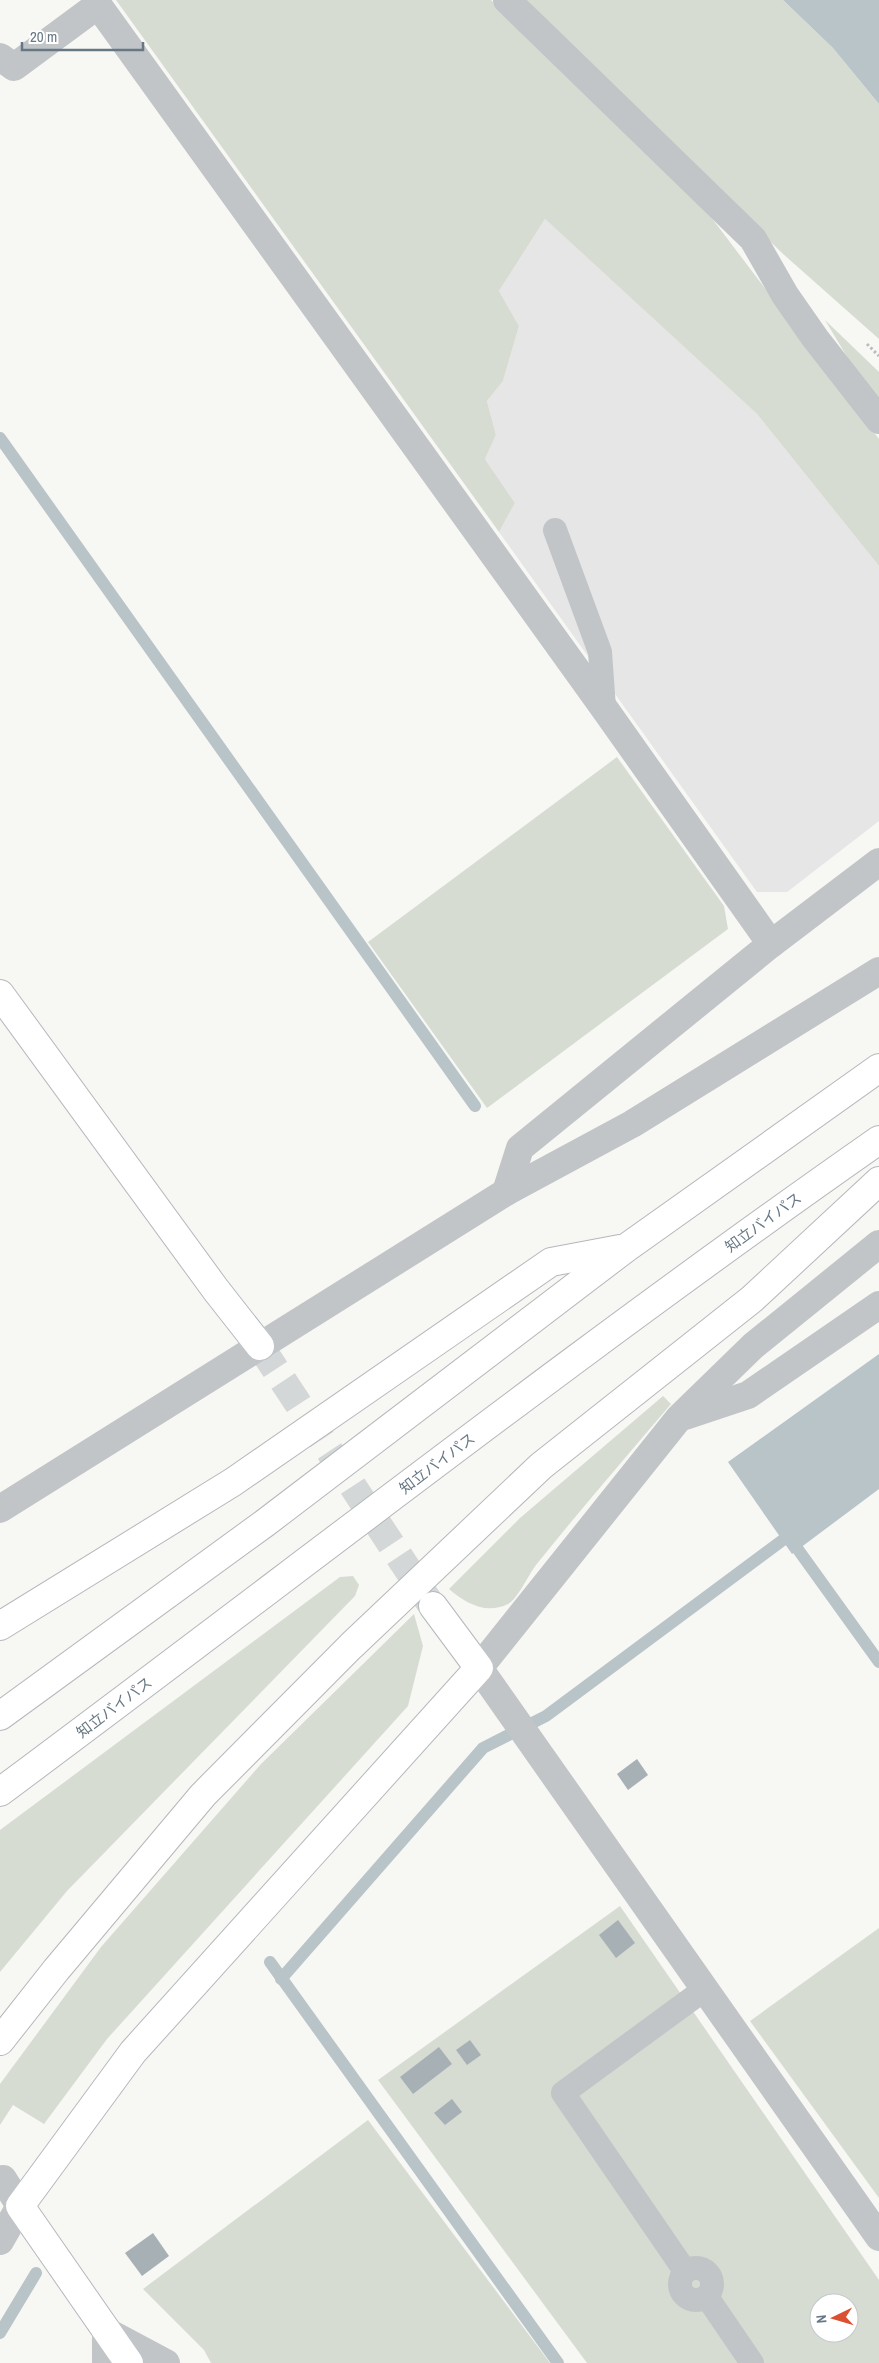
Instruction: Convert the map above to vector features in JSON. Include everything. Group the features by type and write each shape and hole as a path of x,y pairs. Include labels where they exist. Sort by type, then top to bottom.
{"main road":[{"path":"0,994 216,1290 260,1346"},
{"path":"0,1716 265,1523 626,1248 879,1068"},
{"name":"知立バイパス","path":"0,1792 179,1659 464,1442 796,1198 879,1140"},
{"path":"0,2042 56,1970 203,1795 351,1646 541,1466 752,1299 879,1181"},
{"path":"0,1626 233,1482 551,1262 626,1248"},
{"path":"128,2363 20,2206 133,2052 479,1668 432,1606"}],"street":[{"path":"507,0 753,239 785,295 815,338 879,420"},
{"path":"0,58 14,67 98,5 604,708 771,944"},
{"path":"506,1192 520,1148 771,944 879,862"},
{"path":"0,1510 506,1192 632,1124 879,971"},
{"path":"879,1244 753,1346 679,1418 479,1668 503,1699 879,2237"},
{"path":"679,1418 748,1395 879,1305"},
{"path":"0,2241 20,2206 3,2179"},
{"path":"106,2363 106,2331 166,2363"}],"lane":[{"path":"555,530 600,652 604,708"},
{"path":"705,1988 563,2093 685,2271 680,2280 681,2290 687,2298 697,2301 706,2297 752,2363"}],"shaded area":[{"path":"116,0 491,0 689,188 879,439 879,566 757,414 545,219 499,291 519,326 503,381 487,401 496,435 485,459 515,503 499,532"},
{"path":"527,0 783,0 833,48 879,104 879,339 782,253"},
{"path":"783,0 879,0 879,104 833,48"},
{"path":"545,219 757,414 879,566 879,821 787,892 757,892 499,532 515,503 485,459 496,435 487,401 503,381 519,326 499,291"},
{"path":"825,320 879,372 879,402 861,380"},
{"path":"617,757 724,906 728,929 487,1108 368,942"},
{"path":"879,1354 879,1489 792,1554 728,1462"},
{"path":"663,1396 671,1404 536,1565 511,1602 500,1607 484,1608 469,1603 449,1589 520,1518"},
{"path":"353,1576 359,1585 355,1596 67,1891 0,1972 0,1830 340,1577"},
{"path":"414,1614 423,1646 408,1706 107,2039 44,2124 13,2105 0,2125 0,2084 101,1947 261,1764"},
{"path":"620,1906 879,2280 879,2363 587,2363 378,2080"},
{"path":"879,1928 879,2198 750,2021"},
{"path":"368,2120 550,2363 211,2363 204,2350 143,2289"}],"building":[{"path":"637,1759 648,1775 628,1790 617,1774"},
{"path":"618,1920 635,1943 616,1958 599,1935"},
{"path":"470,2040 481,2055 467,2065 456,2050"},
{"path":"439,2047 452,2064 413,2094 400,2077"},
{"path":"452,2099 462,2112 445,2125 434,2113"},
{"path":"153,2233 169,2256 142,2276 125,2253"}],"waterway":[{"path":"0,438 475,1106"},
{"path":"281,1979 483,1748 546,1716 795,1531"},
{"path":"789,1537 879,1662"},
{"path":"270,1962 558,2363"},
{"path":"0,2333 36,2273"}],"tunnel":[{"path":"260,1346 430,1603"}]}
